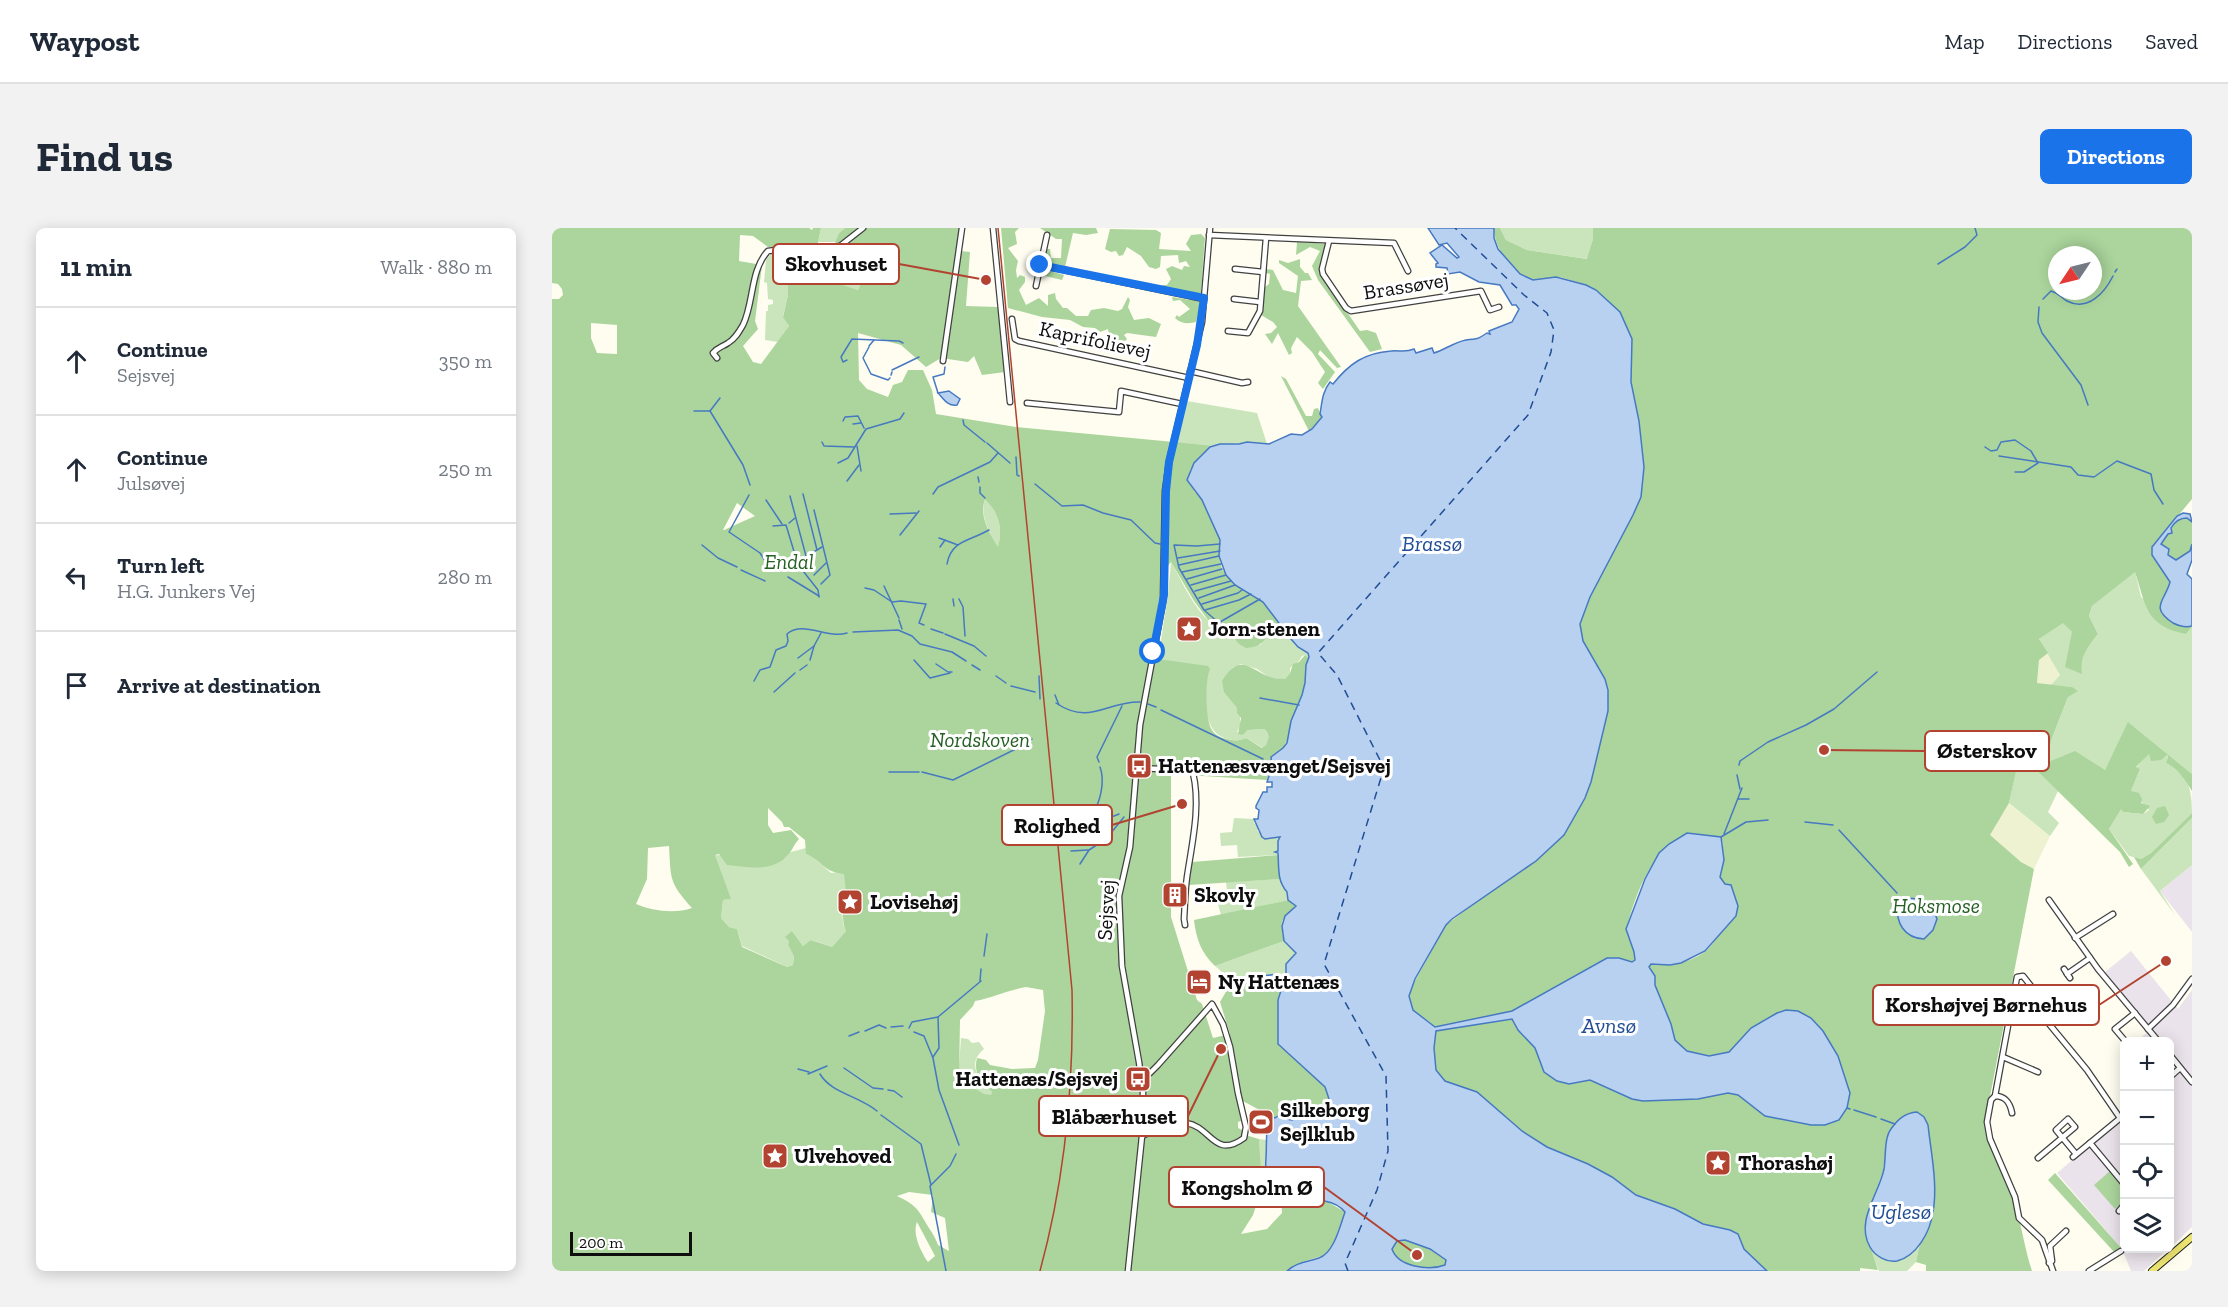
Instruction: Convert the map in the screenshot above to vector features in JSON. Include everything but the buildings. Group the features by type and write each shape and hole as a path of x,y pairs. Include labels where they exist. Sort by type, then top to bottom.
{"main road":[{"path":"2152,1271 2192,1239"},
{"path":"2157,1271 2192,1239"}],"street":[{"path":"717,358 713,353 717,347 729,343 744,323 756,274 768,251 792,248 835,248 863,228"},
{"path":"943,361 962,228"},
{"path":"993,228 1010,402"},
{"name":"Sejsvej","path":"1128,1271 1142,1137 1141,1077 1123,972 1119,924 1120,888 1130,847 1140,725 1163,602 1166,491 1172,444 1202,322 1210,228"},
{"path":"1036,286 1047,235"},
{"path":"1209,235 1394,243 1408,271"},
{"path":"1228,331 1248,333 1260,311 1266,238"},
{"name":"Brassøvej","path":"1329,241 1322,269 1323,274 1346,308 1351,311 1481,291 1490,310 1499,308"},
{"path":"1040,265 1204,298"},
{"path":"1235,269 1263,272"},
{"path":"1234,300 1260,302"},
{"name":"Kaprifolievej","path":"1012,319 1015,339 1019,341 1189,378"},
{"path":"1190,372 1242,383 1248,382"},
{"path":"1027,403 1119,412 1121,391 1182,404"},
{"path":"1136,768 1184,770 1193,773 1196,802 1187,879 1185,925"},
{"path":"2049,900 2090,958 2155,1037"},
{"path":"2075,938 2113,914"},
{"path":"2067,973 2090,958"},
{"path":"2035,991 2026,978 2017,977 1995,1096 1991,1100 1987,1122 1990,1139 2015,1197 2019,1218 2042,1240 2053,1271"},
{"path":"2148,1029 2173,1005 2192,979"},
{"path":"1141,1077 1150,1074 1212,1004 1223,1024 1230,1047 1246,1127 1244,1138 1227,1145 1216,1143 1204,1131 1189,1123 1170,1124 1142,1137"},
{"path":"2122,1037 2115,1029 2135,1013"},
{"path":"2045,1019 2120,1113"},
{"path":"2003,1057 2038,1072"},
{"path":"2174,1061 2192,1082"},
{"path":"2174,1073 2180,1068"},
{"path":"1995,1096 2001,1096 2007,1100 2012,1113"},
{"path":"2038,1158 2062,1138 2074,1156 2120,1118"},
{"path":"2090,1143 2120,1179"},
{"path":"2049,1263 2052,1261 2050,1246 2066,1231"},
{"path":"2089,1271 2120,1252"}],"shaded area":[{"path":"2192,865 2192,932 2160,891"},
{"path":"2131,951 2178,1009 2192,990 2192,1227 2174,1244 2174,1037 2141,1037 2152,1029 2105,972"},
{"path":"2120,1119 2120,1247 2057,1173"},
{"path":"2124,1253 2164,1253 2144,1271 2131,1271"}],"green space":[{"name":"Nordskoven","path":"552,228 809,228 812,230 821,228 817,247 768,247 753,236 740,235 739,261 762,265 755,321 758,329 743,346 753,362 761,364 789,326 783,317 788,295 788,270 802,272 858,290 861,283 858,275 842,263 843,256 835,242 839,233 845,228 962,228 960,251 970,252 966,306 998,307 1005,372 982,375 974,356 968,362 941,358 926,367 901,345 858,333 859,380 867,389 888,397 893,385 902,382 908,370 923,370 932,390 936,414 1016,427 1216,446 1209,448 1201,455 1190,470 1194,491 1202,500 1220,540 1219,557 1222,569 1231,581 1263,602 1279,623 1264,641 1254,647 1246,648 1239,644 1229,632 1211,624 1194,601 1171,562 1163,572 1151,656 1208,666 1210,669 1206,700 1212,730 1216,735 1225,739 1246,738 1262,748 1268,739 1264,729 1248,730 1243,735 1238,734 1241,718 1237,713 1237,708 1224,692 1222,681 1228,672 1240,665 1250,667 1272,678 1285,679 1293,664 1299,662 1305,655 1309,658 1302,695 1291,721 1289,737 1283,748 1271,757 1272,767 1267,780 1171,774 1171,917 1197,1000 1202,1004 1213,1038 1230,1034 1220,1002 1227,990 1282,986 1278,1000 1278,1044 1325,1087 1329,1099 1325,1104 1290,1120 1283,1115 1275,1118 1237,1098 1241,1121 1238,1122 1238,1128 1242,1130 1242,1134 1259,1139 1262,1188 1253,1215 1241,1234 1267,1229 1282,1213 1281,1198 1298,1202 1328,1202 1345,1212 1333,1244 1325,1255 1299,1263 1287,1271 552,1271 552,299 559,299 563,295 558,284 552,283","holes":["591,323 617,325 617,354 597,353 591,338","985,499 999,521 998,547 991,536 983,512","737,503 755,516 723,530","768,808 784,827 789,827 805,840 806,854 827,869 844,874 846,892 840,900 846,931 832,947 811,940 803,946 792,931 785,937 789,941 788,945 794,956 793,965 787,967 742,947 737,929 729,927 721,918 723,900 731,899 715,855 719,854 727,865 760,867 776,864 789,854 799,839 791,830 773,833 768,825","669,846 670,866 675,886 692,908 664,911 636,904 647,879 648,848","1026,987 1043,990 1045,1011 1038,1060 1035,1068 1012,1069 990,1065 986,1060 977,1058 976,1068 979,1077 992,1092 991,1095 984,1094 959,1079 960,1020 975,1001","909,1192 933,1195 931,1212 945,1218 949,1251 938,1245 918,1210 897,1196","917,1222 935,1256 928,1262 920,1248 916,1232"]},
{"path":"821,228 845,228 839,233 835,242 818,242"},
{"path":"1001,228 1019,228 1015,232 1017,244 1008,248 1018,261 1017,278 1020,275 1025,277 1025,282 1019,290 1026,305 1039,298 1048,306 1048,295 1055,293 1056,299 1063,308 1067,308 1076,316 1088,316 1091,310 1104,308 1118,311 1122,309 1128,297 1130,300 1128,307 1134,320 1149,318 1161,324 1156,337 1127,333 1124,335 1127,339 1124,342 1112,339 1108,329 1100,332 1095,328 1083,327 1070,320 1042,317 1008,308"},
{"path":"1040,228 1096,228 1098,233 1086,235 1073,233 1065,267 1056,267 1043,264 1047,249 1050,249 1051,258 1061,258 1062,239 1056,239"},
{"name":"Hoksmose","path":"1494,228 1500,228 1506,240 1527,250 1587,259 1593,239 1593,228 2192,228 2192,499 2152,547 2152,555 2171,582 2161,601 2186,627 2192,627 2186,634 2162,626 2155,620 2145,604 2135,572 2092,606 2089,616 2098,634 2083,657 2082,674 2065,667 2072,632 2063,623 2039,639 2048,653 2039,660 2037,683 2072,687 2078,691 2068,697 2052,738 2046,763 2075,751 2105,770 2128,722 2192,774 2192,791 2178,772 2166,763 2167,755 2161,760 2151,761 2149,754 2136,767 2140,769 2131,791 2139,793 2141,803 2150,806 2143,814 2123,812 2121,809 2109,829 2133,864 2129,867 2120,852 2020,754 2009,803 1990,835 2021,862 2034,869 1987,1112 1991,1146 2013,1197 2032,1271 1926,1271 1926,1265 1916,1262 1919,1247 1933,1213 1889,1130 1883,1171 1868,1212 1865,1231 1878,1270 1860,1268 1860,1271 1767,1271 1744,1249 1730,1230 1703,1224 1675,1209 1636,1195 1612,1177 1588,1164 1547,1147 1522,1131 1477,1092 1445,1081 1436,1070 1434,1048 1436,1031 1430,1022 1413,1010 1409,1001 1410,990 1446,925 1564,835 1585,798 1591,782 1608,711 1608,690 1605,679 1583,641 1580,624 1590,597 1641,496 1644,467 1639,421 1631,382 1631,362 1586,285 1558,277 1538,280 1527,278 1513,268 1497,244","holes":["1693,835 1722,840 1724,860 1719,876 1725,884 1729,884 1717,936 1705,951 1689,960 1680,963 1651,964 1649,967 1655,976 1655,985 1675,1040 1687,1051 1709,1056 1729,1052 1751,1028 1848,1101 1847,1108 1825,1125 1811,1125 1765,1116 1738,1095 1728,1093 1698,1099 1643,1101 1632,1099 1590,1080 1569,1084 1544,1072 1535,1048 1515,1023 1512,1011 1584,973 1598,963 1619,958 1632,962 1635,960 1626,929 1635,900 1648,871 1667,848 1679,840"]},
{"path":"1500,228 1593,228 1593,239 1588,259 1527,250 1506,240"},
{"path":"1110,229 1156,230 1161,233 1159,249 1191,251 1186,244 1191,235 1201,234 1205,238 1201,293 1197,295 1162,289 1162,285 1167,285 1171,279 1166,269 1172,266 1182,270 1184,266 1190,267 1186,261 1179,263 1178,255 1161,256 1160,267 1156,269 1149,267 1141,256 1127,247 1123,255 1119,256 1116,251 1111,252 1105,249"},
{"path":"1297,242 1328,244 1320,273 1360,331 1367,330 1376,333 1382,349 1370,352 1318,280 1312,266 1320,251 1310,247 1296,255"},
{"path":"839,250 843,256 842,263 857,275 861,283 858,290 788,270 788,295 783,316 789,326 778,342 765,340 766,311 768,311 768,305 773,304 773,300 768,299 767,283 764,282 766,260 772,252"},
{"path":"1300,259 1300,267 1308,273 1312,280 1301,281 1298,306 1341,367 1337,368 1320,350 1318,354 1335,372 1323,389 1318,383 1325,372 1312,352 1297,337 1291,348 1292,353 1289,355 1278,333 1272,344 1265,334 1271,333 1277,327 1261,315 1265,287 1269,284 1270,274 1266,273 1266,269 1273,270 1283,290 1296,293 1298,276 1279,263 1279,260 1288,263"},
{"path":"1043,269 1064,275 1062,280 1041,275 1040,271"},
{"path":"1172,297 1201,301 1196,322 1185,323 1175,318 1190,309 1180,300 1173,301"},
{"path":"1281,376 1286,379 1306,416 1312,416 1314,409 1318,408 1322,418 1309,431"},
{"path":"1187,401 1257,413 1267,444 1176,443"},
{"path":"985,498 994,509 999,521 998,548 985,518"},
{"path":"2181,518 2187,518 2192,522 2192,544 2190,551 2176,560 2171,558 2161,544 2173,524"},
{"path":"1171,562 1198,609 1210,622 1228,633 1233,639 1260,645 1279,623 1298,647 1308,653 1309,658 1302,656 1290,668 1290,673 1285,679 1270,678 1257,669 1241,664 1232,668 1224,690 1240,716 1240,726 1237,732 1243,735 1248,730 1264,729 1268,738 1263,748 1246,738 1228,739 1213,730 1209,722 1206,702 1208,674 1158,659"},
{"path":"2135,571 2141,597 2186,634 2192,627 2192,774 2129,723 2105,770 2046,764 2052,738 2072,687 2051,685 2060,675 2039,639 2063,622 2072,632 2080,664 2083,653 2098,634 2089,616 2092,606"},
{"path":"2048,653 2060,675 2051,685 2037,683 2039,660"},
{"path":"2020,753 2058,791 2048,812 2059,823 2050,836 2009,803"},
{"path":"2149,753 2166,755 2168,757 2166,763 2180,772 2190,790 2192,813 2151,853 2141,859 2129,856 2109,829 2121,808 2123,812 2143,814 2149,810 2131,791 2140,769 2136,768"},
{"path":"2009,803 2050,836 2034,869 2021,862 1989,835"},
{"path":"2165,806 2169,815 2164,822 2156,824 2152,817 2157,808"},
{"path":"2192,813 2192,818 2141,869 2134,857 2141,859 2151,853"},
{"path":"1234,818 1254,819 1254,823 1260,829 1257,830 1265,839 1280,837 1278,852 1275,852 1279,855 1238,857 1237,845 1221,846 1220,833 1232,832"},
{"path":"2192,818 2192,865 2160,891 2175,915 2141,869"},
{"path":"806,848 806,854 813,857 831,873 892,866 840,900 846,931 832,947 812,940 803,946 792,931 788,945 794,955 793,965 787,967 742,946 737,929 729,927 721,918 723,900 730,899 715,855 785,858 791,852"},
{"path":"1279,855 1280,879 1189,885 1192,862"},
{"path":"1280,879 1289,900 1221,915 1215,894 1227,892 1226,882"},
{"path":"1289,900 1296,906 1283,920 1284,941 1215,966 1206,956 1198,939 1194,920"},
{"path":"1284,941 1296,953 1286,966 1282,986 1227,990 1222,972 1215,966"},
{"path":"961,1038 968,1039 972,1043 979,1042 984,1049 979,1054 975,1066 979,1077 992,1092 991,1096 984,1095 958,1079"},
{"path":"1259,1139 1267,1140 1265,1175 1269,1191 1281,1198 1281,1208 1261,1191"},
{"path":"2110,1171 2120,1183 2120,1205 2115,1209 2094,1185"},
{"path":"2055,1173 2120,1247 2120,1250 2115,1253 2048,1180"},
{"path":"1405,1240 1430,1249 1446,1260 1445,1265 1431,1268 1407,1264 1395,1255 1392,1249 1397,1241"},
{"path":"1919,1247 1916,1262 1907,1271 1879,1271 1870,1248 1880,1258 1911,1255"}],"water":[{"name":"Brassø","path":"1428,228 1494,228 1494,238 1498,249 1520,274 1533,280 1556,277 1586,285 1596,290 1620,312 1632,339 1631,382 1639,421 1644,467 1641,497 1590,597 1580,624 1583,641 1605,679 1608,690 1608,711 1585,798 1564,835 1536,861 1446,925 1415,979 1409,996 1413,1010 1435,1027 1512,1011 1607,958 1619,958 1632,962 1635,960 1634,952 1626,929 1645,879 1659,853 1687,833 1721,837 1724,860 1720,877 1725,884 1731,885 1738,906 1736,916 1705,951 1681,963 1651,964 1649,967 1655,976 1655,985 1675,1040 1687,1051 1709,1056 1729,1052 1751,1028 1777,1013 1786,1010 1798,1011 1811,1018 1823,1031 1838,1056 1850,1093 1847,1108 1839,1120 1825,1125 1811,1125 1765,1116 1738,1095 1728,1093 1698,1099 1643,1101 1632,1099 1590,1080 1569,1084 1557,1081 1544,1072 1535,1048 1518,1030 1512,1019 1436,1031 1434,1048 1436,1070 1445,1081 1477,1092 1522,1131 1547,1147 1588,1164 1612,1177 1636,1195 1675,1209 1703,1224 1738,1234 1744,1249 1767,1271 1287,1271 1298,1264 1319,1258 1329,1251 1345,1212 1333,1204 1320,1201 1281,1199 1272,1193 1267,1180 1266,1136 1270,1116 1275,1118 1281,1114 1286,1119 1292,1120 1325,1104 1329,1099 1325,1087 1278,1044 1278,1000 1286,975 1286,964 1296,953 1284,941 1282,926 1285,916 1296,906 1288,900 1287,892 1280,879 1278,853 1275,852 1278,851 1280,837 1265,839 1262,837 1254,819 1258,819 1259,810 1256,806 1263,792 1267,792 1267,787 1272,787 1272,782 1267,782 1272,767 1271,757 1287,743 1291,721 1302,695 1309,657 1308,653 1291,639 1263,602 1235,585 1226,575 1219,556 1220,540 1202,500 1187,480 1194,463 1210,447 1247,442 1269,444 1291,434 1302,435 1312,429 1322,417 1320,414 1323,398 1330,382 1333,384 1351,365 1365,357 1381,352 1414,349 1416,353 1432,348 1434,353 1462,341 1490,334 1489,331 1512,322 1519,309 1516,305 1512,305 1500,285 1479,282 1460,272 1448,274 1447,268 1436,267 1438,263 1430,253 1442,245 1457,258 1459,257 1447,243 1439,245","holes":["1405,1240 1430,1249 1446,1260 1445,1265 1431,1268 1407,1264 1395,1255 1392,1249 1397,1241"]},
{"path":"949,391 960,399 957,405 948,403 938,393"},
{"path":"2183,513 2190,514 2192,522 2187,518 2178,520 2171,528 2172,533 2168,534 2161,544 2169,549 2168,555 2176,560 2190,551 2192,544 2192,560 2187,574 2192,579 2192,626 2187,627 2173,623 2162,613 2161,604 2170,582 2152,555 2152,547 2177,516"},
{"path":"1906,898 1918,899 1930,904 1935,913 1937,919 1933,930 1924,939 1911,936 1900,923 1897,904"},
{"path":"1277,974 1278,982 1260,987 1255,985 1255,977"},
{"name":"Uglesø","path":"1917,1112 1924,1117 1928,1125 1934,1180 1933,1212 1926,1235 1916,1249 1904,1258 1889,1261 1872,1250 1866,1237 1865,1227 1884,1169 1889,1133 1902,1117"}],"waterway":[{"path":"1938,264 1965,247 1977,235 1975,228"},
{"path":"2043,299 2051,291 2075,304 2089,302 2100,294 2113,276"},
{"path":"2039,307 2038,322 2042,333 2081,385 2088,405"},
{"path":"847,360 843,362 841,357 852,339 903,343"},
{"path":"869,346 874,340"},
{"path":"869,347 863,358 871,374 888,380 890,378"},
{"path":"892,370 919,357"},
{"path":"938,393 933,377 944,374 945,367"},
{"path":"710,411 720,398"},
{"path":"694,411 710,411"},
{"path":"710,411 743,465 750,485"},
{"path":"838,463 848,458 866,429 900,419 904,413"},
{"path":"843,421 845,417 858,416 864,428"},
{"path":"963,420 964,425 985,442"},
{"path":"853,424 861,423"},
{"path":"1985,447 1991,451 1997,450 2001,442 2015,440 2031,451 2038,463 2024,472 2015,472"},
{"path":"822,442 824,446 854,447"},
{"path":"987,443 1010,463"},
{"path":"857,446 861,471"},
{"path":"933,494 938,487 990,462 998,453"},
{"path":"1999,456 2071,467 2078,475 2094,477 2117,461 2151,474 2154,490 2163,504"},
{"path":"1016,457 1017,475 1019,476"},
{"path":"847,481 859,465"},
{"path":"978,477 979,482"},
{"path":"1035,484 1062,506 1083,505 1131,520 1155,543 1160,544"},
{"path":"980,487 980,493 985,498"},
{"path":"803,494 817,550"},
{"path":"749,495 729,532 760,553 769,567 777,571"},
{"path":"790,496 806,556"},
{"path":"766,500 782,524"},
{"path":"814,510 830,575 821,584"},
{"path":"900,535 919,511"},
{"path":"890,514 916,513"},
{"path":"789,523 795,518"},
{"path":"773,526 786,525 796,558"},
{"path":"947,564 949,556 957,546 989,530"},
{"path":"939,538 958,545"},
{"path":"940,547 945,540"},
{"path":"1220,544 1174,545 1179,568 1204,610 1219,623 1235,632"},
{"path":"702,545 718,558 737,567"},
{"path":"800,560 822,547"},
{"path":"1178,558 1220,551"},
{"path":"1179,565 1219,556"},
{"path":"796,562 818,590 819,597"},
{"path":"814,575 826,563"},
{"path":"1182,572 1221,564"},
{"path":"1187,579 1222,569"},
{"path":"741,570 765,581"},
{"path":"1191,585 1226,575"},
{"path":"788,577 819,596"},
{"path":"1195,591 1231,581"},
{"path":"1199,598 1235,585"},
{"path":"884,586 899,618"},
{"path":"865,588 874,590 892,602 926,604 919,623 924,625"},
{"path":"1202,604 1242,590"},
{"path":"1205,610 1251,594"},
{"path":"953,599 954,606"},
{"path":"959,599 963,607 965,636"},
{"path":"1220,622 1260,599"},
{"path":"899,620 902,629"},
{"path":"754,681 760,670 770,667 776,650 786,646 787,634 793,630 808,629 831,634 847,633"},
{"path":"931,629 943,633"},
{"path":"853,632 898,630 912,636 920,644 952,652 966,661"},
{"path":"798,658 814,646 821,633"},
{"path":"945,634 974,646 986,656"},
{"path":"810,660 814,646"},
{"path":"914,660 930,678 950,673"},
{"path":"936,664 952,672"},
{"path":"800,670 807,665"},
{"path":"972,665 980,670"},
{"path":"1739,765 1740,761 1768,742 1834,709 1877,672"},
{"path":"774,692 795,673"},
{"path":"996,676 1006,683"},
{"path":"1039,676 1040,699"},
{"path":"1011,686 1035,692"},
{"path":"1055,695 1059,705"},
{"path":"1260,698 1299,705"},
{"path":"1056,703 1068,710 1089,713 1140,702"},
{"path":"1148,704 1156,707"},
{"path":"1099,762 1097,757 1122,706"},
{"path":"1161,710 1263,759"},
{"path":"1016,734 1025,744"},
{"path":"1028,742 1032,739"},
{"path":"922,772 953,780 1026,744"},
{"path":"1266,761 1272,764"},
{"path":"1069,844 1074,828 1091,814 1100,798 1102,785 1100,767"},
{"path":"889,772 919,772"},
{"path":"1737,775 1740,789"},
{"path":"1724,834 1742,788"},
{"path":"1738,799 1749,799"},
{"path":"1075,830 1119,814"},
{"path":"1080,864 1089,850 1106,839 1124,817"},
{"path":"1721,837 1746,822 1768,820"},
{"path":"1805,822 1833,825"},
{"path":"1839,830 1897,893"},
{"path":"1071,851 1088,850"},
{"path":"984,956 987,934"},
{"path":"980,981 981,969"},
{"path":"1278,978 1284,980"},
{"path":"909,1028 912,1022 938,1017 981,981"},
{"path":"933,1057 939,1048 938,1017"},
{"path":"865,1031 879,1025 886,1028"},
{"path":"891,1027 903,1026"},
{"path":"849,1036 859,1032"},
{"path":"914,1032 924,1036 933,1058 939,1090 959,1145"},
{"path":"808,1074 827,1066"},
{"path":"844,1068 873,1088 883,1089"},
{"path":"798,1069 809,1072"},
{"path":"820,1074 831,1086 877,1111"},
{"path":"888,1090 902,1097"},
{"path":"1854,1110 1876,1117"},
{"path":"881,1115 921,1144 931,1185"},
{"path":"1881,1119 1895,1124"},
{"path":"946,1271 930,1186 950,1166 956,1154"}],"ferry route":[{"path":"1348,1271 1345,1263 1377,1190 1388,1151 1386,1076 1324,964 1384,768 1337,675 1318,653 1528,415 1551,352 1554,330 1547,313 1524,295 1455,228"}],"railway":[{"path":"998,228 1072,990 1071,1061 1066,1132 1056,1202 1040,1271"}],"place":[{"name":"Skovhuset","path":"986,280"},
{"name":"Jorn-stenen","path":"1189,629"},
{"name":"Østerskov","path":"1824,750"},
{"name":"Hattenæsvænget/Sejsvej","path":"1139,766"},
{"name":"Rolighed","path":"1182,804"},
{"name":"Skovly","path":"1175,895"},
{"name":"Lovisehøj","path":"850,902"},
{"name":"Korshøjvej Børnehus","path":"2166,961"},
{"name":"Ny Hattenæs","path":"1199,982"},
{"name":"Blåbærhuset","path":"1221,1049"},
{"name":"Hattenæs/Sejsvej","path":"1138,1079"},
{"name":"Silkeborg Sejlklub","path":"1261,1122"},
{"name":"Ulvehoved","path":"775,1156"},
{"name":"Thorashøj","path":"1718,1163"},
{"name":"Kongsholm Ø","path":"1417,1255"}],"route":[{"path":"1040,265 1204,298 1202,322 1169,462 1166,491 1164,595 1153,652"}],"park label":[{"name":"Endal","path":"789,562"}],"water label":[{"name":"Avnsø","path":"1609,1025"}]}
